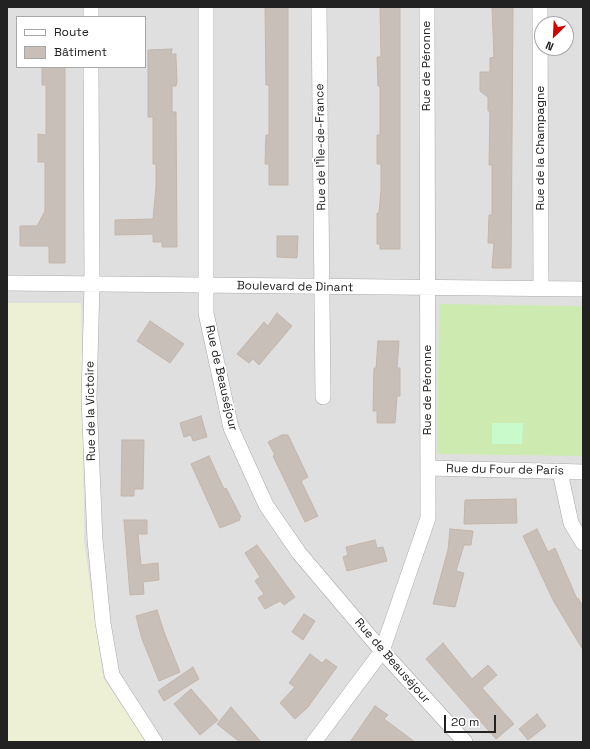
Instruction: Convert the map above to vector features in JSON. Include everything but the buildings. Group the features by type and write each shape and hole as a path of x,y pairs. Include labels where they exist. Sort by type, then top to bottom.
{"street":[{"name":"Rue de Beauséjour","path":"206,7 206,313 231,428 266,505 299,553 382,651 464,742"},
{"name":"Rue de l'Île-de-France","path":"319,7 323,397"},
{"name":"Rue de Péronne","path":"314,742 382,651 428,518 427,7"},
{"name":"Rue de la Champagne","path":"540,7 541,289"},
{"name":"Rue de la Victoire","path":"92,68 92,284 90,398 95,540 103,623 112,675 155,742"},
{"name":"Boulevard de Dinant","path":"7,283 428,289 583,289"},
{"name":"Rue du Four de Paris","path":"428,468 583,472"},
{"path":"560,472 571,523 583,543"}],"shaded area":[{"path":"7,7 583,7 583,742 146,742 103,678 84,542 81,303 7,303"}],"green space":[{"path":"7,303 81,303 84,542 103,678 146,742 7,742"},
{"path":"439,304 583,306 583,456 437,454"},
{"path":"492,423 523,423 522,444 492,444"}]}
